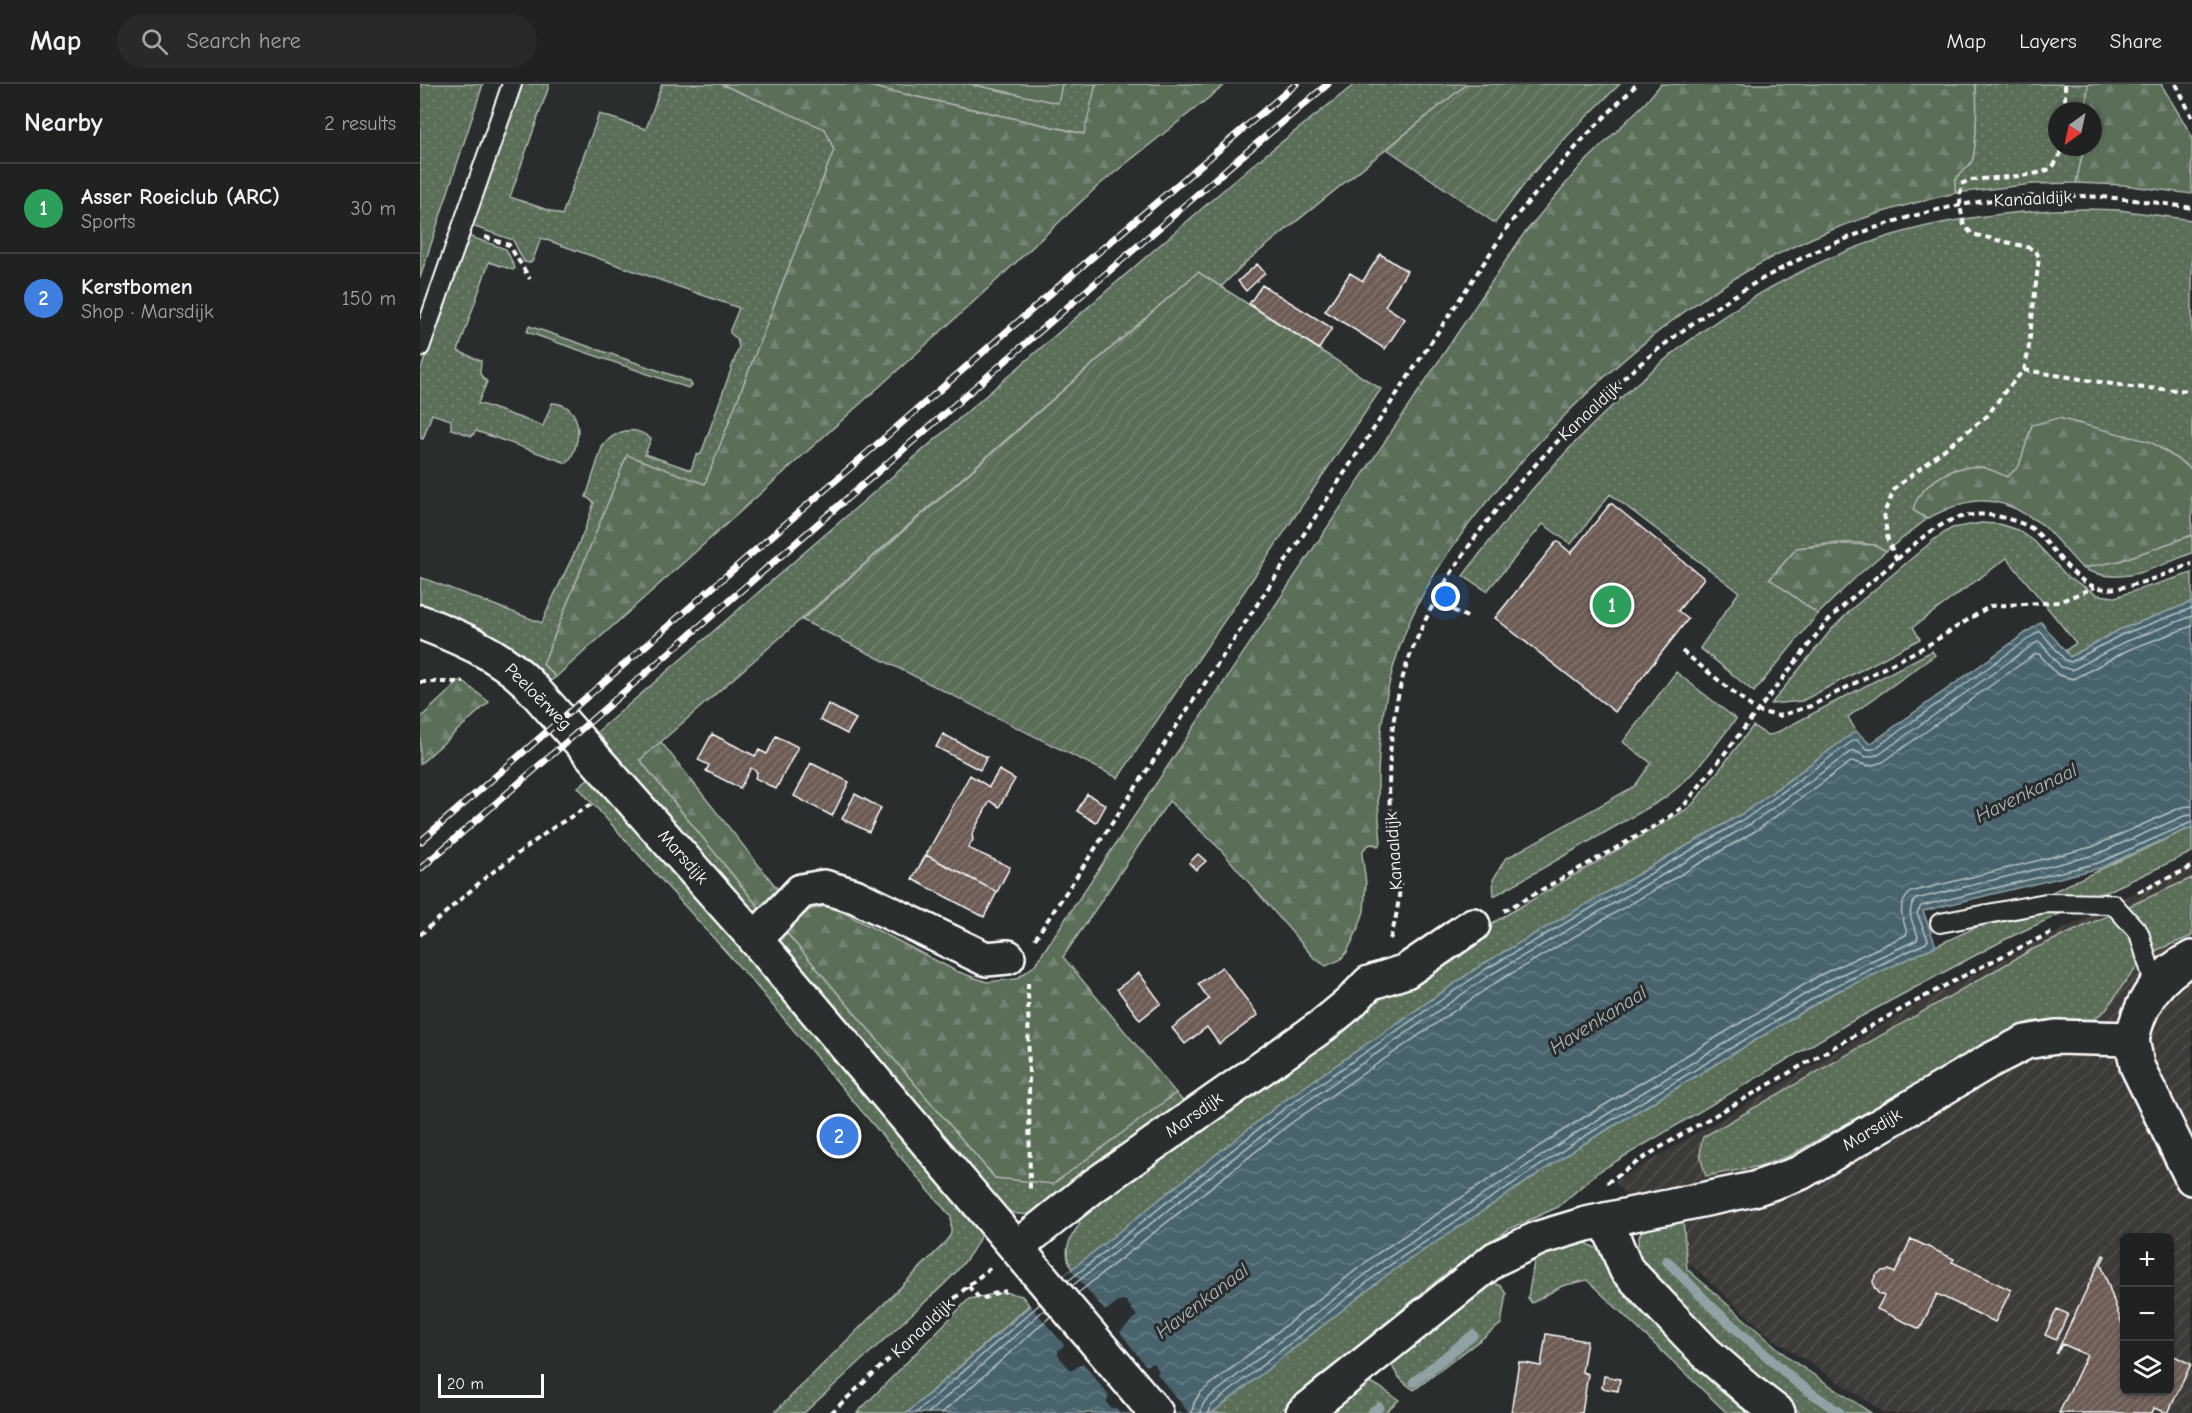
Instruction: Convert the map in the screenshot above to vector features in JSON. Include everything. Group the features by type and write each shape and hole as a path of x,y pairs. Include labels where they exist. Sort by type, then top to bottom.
{"street":[{"name":"Peeloërweg","path":"420,622 456,635 509,665 528,682 615,779"},
{"name":"Marsdijk","path":"615,779 755,939 1029,1237 1050,1287 1156,1413"},
{"path":"755,939 801,891 824,887 855,896 986,959 1018,953"},
{"path":"1369,983 1406,971 1473,926"},
{"path":"2192,958 2172,969 2155,986 2136,1020 2132,1039 2137,1066 2192,1178"},
{"name":"Marsdijk","path":"1029,1237 1115,1171 1322,1026 1350,1003 1369,983"},
{"name":"Marsdijk","path":"1303,1413 1495,1259 1539,1238 1596,1222 1754,1189 1800,1173 1989,1061 2026,1042 2056,1037 2132,1039"},
{"path":"1596,1222 1626,1269 1705,1352 1778,1413"}],"lane":[{"path":"420,347 512,84"},
{"path":"1940,923 2046,903 2113,904 2139,933 2155,986"}],"path":[{"path":"1029,1237 1030,1193 1018,953 1511,222 1584,138 1637,84"},
{"path":"2065,84 2065,102"},
{"path":"2176,84 2192,117"},
{"path":"1897,560 1888,541 1884,513 1895,489 1987,417 2024,370 2028,354 2039,256 2035,250 2027,247 1972,234 1964,225 1960,206 1961,184 1970,180 2039,173 2052,168 2060,156"},
{"name":"Kanaaldijk","path":"1369,983 1387,950 1395,924 1400,881 1391,818 1390,772 1395,714 1406,666 1434,601 1480,528 1587,410 1696,320 1795,260 1832,243 1904,219 1960,206 2010,198 2103,196 2192,208"},
{"path":"461,229 509,245 530,279"},
{"path":"2024,370 2131,387 2192,391"},
{"path":"1473,926 1520,903 1683,807 1841,607 1935,527 1960,516 1986,514 2016,521 2034,530 2072,572 2095,587"},
{"path":"1682,651 1757,711 1779,716 1811,706 1928,645 1990,606 2059,602 2095,587 2125,588 2192,564"},
{"path":"1434,601 1467,617"},
{"path":"420,935 486,877 554,827 588,807 615,779"},
{"path":"2113,904 2192,867"},
{"path":"1596,1222 1588,1198 1622,1172 1850,1038 2010,952 2061,928"},
{"name":"Kanaaldijk","path":"831,1413 968,1286 1029,1237"},
{"path":"968,1286 981,1300 1000,1292 1013,1291"}],"shaded area":[{"path":"2192,863 2192,1413 1885,1413 1772,1338 1666,1242 1614,1182 1919,1003"}],"green space":[{"path":"420,84 483,84 420,278"},
{"path":"519,84 549,84 549,86 510,197 562,215 599,114 646,129 662,84 721,84 826,129 834,150 705,485 627,456 543,664 556,677 549,682 420,608 420,577 542,623 589,518 594,502 586,497 602,447 607,441 625,431 631,430 645,434 651,439 645,454 691,470 696,455 701,454 739,347 737,339 730,333 730,330 739,308 541,238 533,260 529,263 524,262 513,240 472,226"},
{"path":"721,84 859,84 1084,134 1096,84 1226,84 1099,185 968,307 556,677 543,664 627,455 705,484 834,150 825,129"},
{"path":"859,84 970,84 1058,102 1062,84 1096,84 1085,134"},
{"path":"970,84 1062,84 1058,103"},
{"path":"1355,84 1467,84 1246,262 1221,287 1198,272 640,760 761,910 749,918 597,732 1250,167"},
{"path":"1467,84 1620,84 1533,173 1495,223 1387,149"},
{"path":"1661,84 1975,84 1976,110 1972,161 1955,182 1956,193 1882,212 1812,238 1771,258 1692,306 1619,364 1585,396 1552,428 1475,516 1435,574 1412,616 1401,643 1386,698 1379,755 1381,842 1378,846 1372,844 1368,846 1362,854 1366,883 1364,911 1347,952 1340,960 1326,966 1314,958 1220,849 1169,801 1063,957 1176,1093 1053,1184 995,1178 785,931 809,910 829,905 956,971 987,982 1016,979 1034,966 1523,235 1579,168 1646,102"},
{"path":"1975,84 2088,84 2087,102 2048,102 2048,156 2082,156 2076,183 2033,184 1956,193 1955,182 1969,166 1973,156"},
{"path":"2088,84 2161,84 2192,136 2192,194 2123,185 2076,183 2082,156 2102,156 2102,102 2087,102"},
{"path":"2086,209 2119,210 2192,220 2192,469 2151,442 2032,425 2019,467 2007,477 1983,467 1953,469 1933,482 1913,510 1927,519 1886,551 1876,546 1854,543 1797,548 1770,579 1818,614 1754,692 1700,648 1739,592 1610,494 1571,544 1543,524 1487,591 1463,576 1505,521 1551,468 1600,418 1652,371 1707,328 1766,290 1828,259 1917,228 1989,215"},
{"path":"468,236 506,249 515,268 513,270 489,262 458,351 481,361 480,374 487,382 478,403 543,426 552,403 563,405 570,410 578,427 576,446 567,463 476,431 472,436 451,429 451,420 432,414 423,439 420,438 420,372"},
{"path":"1198,272 1381,389 1118,778 802,620"},
{"path":"529,326 689,381 692,385 688,388 527,332"},
{"path":"2058,418 2151,442 2192,469 2192,535 2119,561 2082,568 2044,526 2015,508 1990,501 1978,501 1953,507 1927,519 1913,510 1923,491 1931,483 1952,471 1974,467 1988,469 2007,477 2019,466 2032,425"},
{"path":"1981,523 1999,524 2018,530 2034,541 2068,577 2098,595 2115,597 2192,573 2192,602 2119,630 2070,657 2065,651 2076,643 2007,558 1913,627 1920,639 1802,701 1771,704 1831,630 1855,606 1936,538 1952,528"},
{"path":"2192,535 2192,553 2138,573 2110,576 2096,574 2082,568 2119,561"},
{"path":"1845,544 1875,545 1886,551 1818,614 1770,579 1797,548"},
{"path":"1932,651 1935,655 1848,717 1856,731 1745,812 1483,964 1281,1103 1072,1269 1067,1257 1068,1245 1080,1224 1074,1214 1472,935 1684,811 1693,804 1753,726 1767,735 1774,734"},
{"path":"1676,672 1736,719 1709,753 1681,785 1658,802 1494,896 1493,880 1505,859 1635,786 1651,763 1623,742"},
{"path":"461,680 489,702 420,764 420,718"},
{"path":"661,742 780,892 761,910 640,760"},
{"path":"595,773 982,1232 967,1259 957,1271 804,1413 774,1413 944,1244 951,1234 951,1217 753,982 578,787"},
{"path":"2192,827 2192,852 2004,940 1847,1024 1598,1172 1558,1207 1509,1229 1436,1281 1278,1413 1212,1413 1388,1274 1580,1146 1832,994"},
{"path":"2192,878 2192,936 2157,950 2139,965 2106,1010 2094,1019 2033,1021 2018,1026 1791,1155 1760,1166 1706,1176 1701,1156 1703,1137 2031,950"},
{"path":"785,931 995,1178 1053,1183 1176,1093 1186,1105 1042,1211 1025,1214 1013,1213 989,1196 771,944"},
{"path":"1683,1217 1687,1269 1790,1359 1871,1413 1801,1413 1734,1361 1643,1270 1638,1250 1642,1231 1656,1221"},
{"path":"1586,1243 1601,1251 1610,1273 1632,1303 1719,1390 1747,1413 1727,1413 1587,1280 1562,1286 1532,1303 1528,1298 1535,1256"},
{"path":"1491,1282 1501,1286 1506,1294 1501,1324 1414,1390 1405,1383 1396,1373 1390,1359"},
{"path":"1005,1292 1022,1296 1029,1305 907,1413 857,1413 969,1299"},
{"path":"1365,1382 1378,1386 1399,1400 1384,1413 1322,1413"}],"water":[{"name":"Havenkanaal","path":"2192,602 2192,827 2100,868 1923,911 1936,946 1832,994 1580,1146 1388,1274 1212,1413 907,1413 1072,1269 1281,1103 1483,964 1745,812 1856,731 1870,744 2041,622 2070,657 2119,630"}],"pier":[{"path":"1071,1270 1105,1311 1121,1300 1126,1301 1137,1316 1120,1332 1146,1366 1154,1364 1159,1370 1157,1374 1189,1413 1120,1413 1106,1402 1109,1396 1083,1363 1071,1371 1058,1355 1058,1351 1064,1345 1029,1304"}],"building":[{"path":"1380,254 1407,271 1385,306 1405,319 1385,349 1325,311 1350,273 1363,281"},
{"path":"1257,264 1265,273 1246,291 1238,281"},
{"path":"1262,285 1332,328 1319,349 1249,304"},
{"path":"1611,503 1704,578 1678,611 1688,619 1615,712 1495,618 1557,541 1571,553"},
{"path":"828,704 856,719 847,734 820,720"},
{"path":"712,734 755,756 759,750 767,754 776,736 798,747 776,789 755,778 757,772 751,768 740,788 706,771 709,765 698,760"},
{"path":"943,734 987,757 980,770 936,747"},
{"path":"811,763 849,782 832,816 794,796"},
{"path":"999,770 1015,779 999,807 990,801 972,834 973,840 968,848 1010,867 997,892 926,855 970,775 989,787"},
{"path":"855,794 881,808 869,832 842,819"},
{"path":"1087,794 1106,805 1096,823 1077,811"},
{"path":"1198,854 1206,861 1196,870 1189,863"},
{"path":"926,855 997,892 984,917 912,879"},
{"path":"1222,967 1258,1015 1219,1044 1207,1027 1185,1044 1172,1028 1209,999 1198,984"},
{"path":"1139,973 1161,1003 1140,1020 1117,989"},
{"path":"1911,1239 1954,1259 1952,1262 2011,1290 1995,1322 1937,1294 1920,1329 1877,1309 1884,1296 1878,1293 1873,1281 1882,1271 1889,1270 1895,1273"},
{"path":"2103,1255 2105,1256 2101,1264 2120,1319 2120,1395 2174,1395 2174,1356 2191,1364 2168,1413 2154,1408 2152,1413 2059,1413 2087,1355 2063,1344 2056,1354"},
{"path":"2057,1309 2068,1314 2056,1340 2045,1335"},
{"path":"1546,1334 1587,1341 1582,1372 1588,1374 1582,1413 1511,1413 1519,1362 1541,1366"},
{"path":"1604,1376 1620,1379 1618,1391 1602,1388"}],"waterway":[{"path":"1667,1261 1715,1310 1796,1382 1840,1413"},
{"path":"1414,1382 1473,1335"},
{"path":"1371,1413 1379,1407"}],"railway":[{"path":"420,842 1089,260 1296,84"},
{"path":"420,869 1230,166 1328,84"}],"place":[{"name":"Asser Roeiclub (ARC)","path":"1612,605"},
{"name":"Kerstbomen","path":"839,1136"}]}
